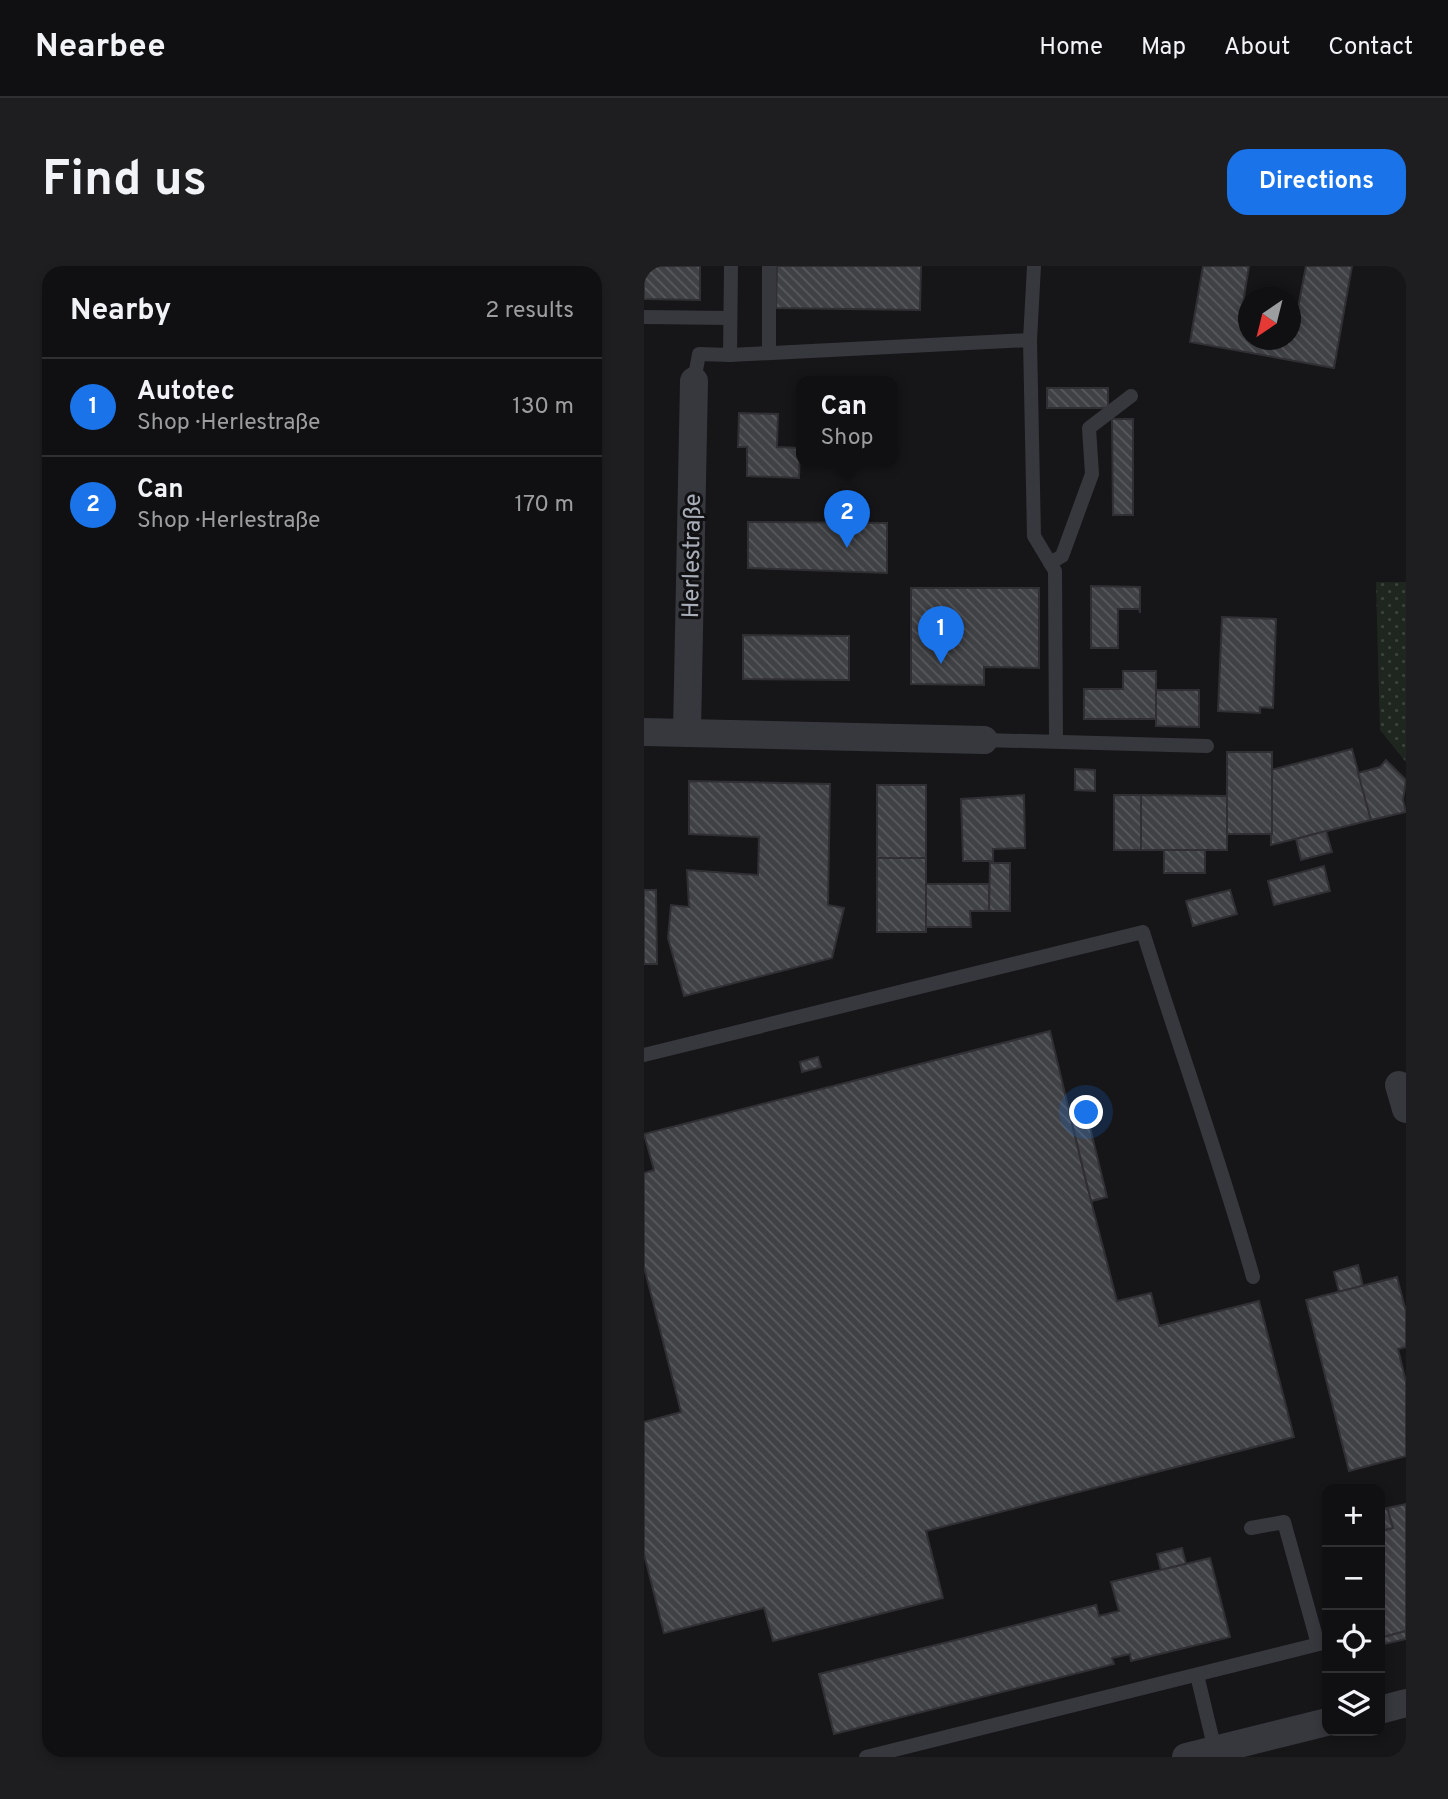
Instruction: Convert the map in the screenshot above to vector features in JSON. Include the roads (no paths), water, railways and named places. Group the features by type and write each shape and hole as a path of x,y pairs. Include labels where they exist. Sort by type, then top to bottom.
{"street":[{"name":"Herlestraße","path":"687,732 694,381"},
{"path":"644,732 984,740"},
{"path":"1385,1709 1406,1703"},
{"path":"1186,1757 1322,1724"}],"lane":[{"path":"730,355 731,266"},
{"path":"768,353 769,266"},
{"path":"1034,266 1030,340 1034,536 1055,571 1056,740"},
{"path":"644,317 730,318"},
{"path":"694,381 699,354 730,355 1030,340"},
{"path":"1051,563 1062,556 1092,474 1089,428 1131,396"},
{"path":"984,740 1208,746"},
{"path":"644,1055 1143,932 1195,1097 1221,1165 1253,1277"},
{"path":"1251,1528 1284,1522 1322,1640"},
{"path":"866,1757 1322,1643"},
{"path":"1198,1675 1215,1750"}],"place":[{"name":"Can","path":"847,548"},
{"name":"Autotec","path":"941,664"}]}
